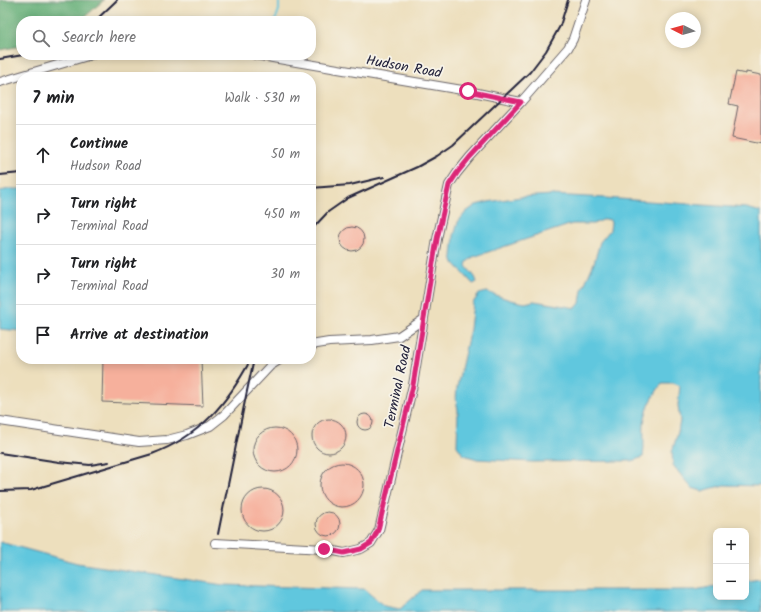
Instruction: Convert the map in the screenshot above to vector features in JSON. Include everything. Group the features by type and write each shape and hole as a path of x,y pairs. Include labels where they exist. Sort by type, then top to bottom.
{"street":[{"path":"521,102 568,48 573,39 586,0"},
{"path":"34,72 74,60"},
{"name":"Hudson Road","path":"285,60 460,89 521,102"},
{"path":"0,82 16,77"},
{"name":"Terminal Road","path":"215,542 324,549 344,553 361,549 371,543 378,530 413,385 437,239 449,185 470,157 521,102"},
{"path":"316,344 372,340 400,336 424,320"},
{"path":"0,421 139,442 167,440 187,435 210,426 224,415 273,364"}],"green space":[{"path":"0,0 104,0 86,16 16,16 16,47 0,50"}],"water":[{"path":"16,189 16,331 0,329 0,191"},
{"path":"552,195 747,208 761,212 761,486 724,485 702,491 692,488 684,479 673,465 672,452 680,421 678,405 680,386 673,383 662,383 653,397 648,407 644,423 643,457 632,461 532,462 477,459 464,455 457,446 457,387 470,329 473,303 479,294 487,292 510,300 525,303 534,301 576,308 580,303 582,290 594,263 600,242 610,230 611,223 610,220 605,219 593,224 572,224 473,257 467,262 466,266 477,282 473,284 454,263 452,256 454,236 458,222 466,212 476,205 521,197"},
{"path":"0,542 77,563 223,585 364,589 384,606 400,609 422,590 695,590 713,587 713,600 749,600 749,581 761,579 761,612 0,612"}],"building":[{"path":"736,72 761,75 761,144 732,138 738,106 729,104"},
{"path":"352,227 360,231 364,239 360,247 352,251 344,247 340,239 344,231"},
{"path":"103,364 201,364 203,406 102,402"},
{"path":"365,414 371,416 373,422 371,428 365,430 359,428 357,422 359,416"},
{"path":"326,419 332,419 336,420 343,426 346,436 345,443 339,450 332,453 326,453 322,452 315,446 312,439 312,433 313,429 319,422"},
{"path":"275,428 287,432 293,438 297,450 293,462 287,468 275,472 263,468 257,462 253,450 257,438 263,432"},
{"path":"342,463 354,467 360,473 364,485 360,497 354,503 342,507 330,503 324,497 320,485 324,473 330,467"},
{"path":"259,489 267,489 275,492 281,498 284,510 281,522 275,528 267,531 259,531 251,528 245,522 242,514 242,506 245,498 251,492"},
{"path":"328,512 337,515 340,524 337,533 328,536 319,533 316,524 319,515"}],"waterway":[{"path":"277,16 279,10 279,0"}],"railway":[{"path":"100,16 117,0"},
{"path":"316,225 328,212 348,198 417,167 453,145 530,72 546,51 560,26 568,0"},
{"path":"0,59 16,56"},
{"path":"0,175 16,173"},
{"path":"316,188 350,185 384,177"},
{"path":"0,491 31,490 152,454 169,447 198,428 210,417 222,404 248,364"},
{"path":"218,534 253,364"},
{"path":"0,453 90,465 109,462"}],"route":[{"path":"324,549 344,553 361,549 371,543 378,530 413,385 437,239 449,185 470,157 521,102 468,91"}]}
